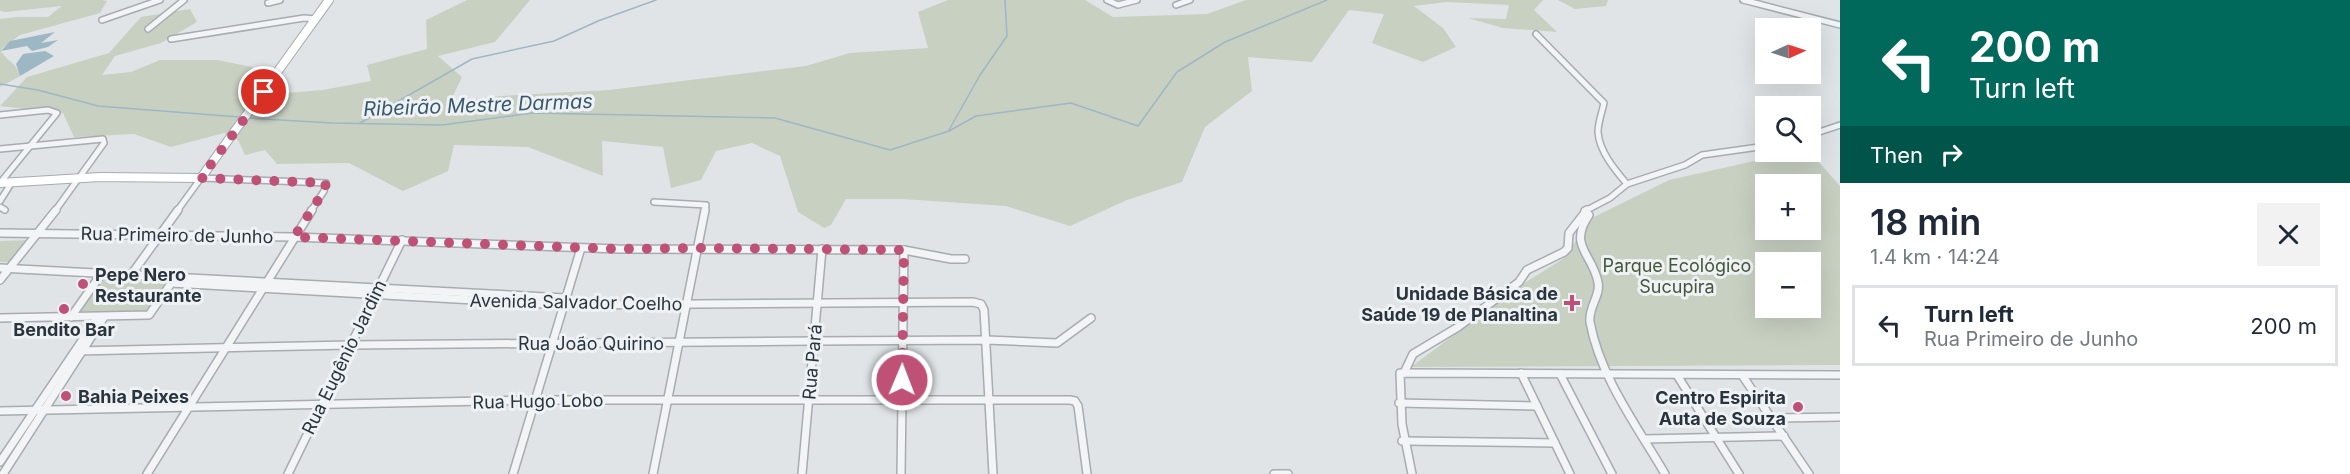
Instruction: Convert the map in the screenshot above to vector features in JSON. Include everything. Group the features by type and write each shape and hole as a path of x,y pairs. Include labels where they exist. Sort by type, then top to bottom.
{"street":[{"path":"102,20 160,0"},
{"path":"148,29 184,0"},
{"path":"268,3 280,0"},
{"path":"131,275 329,0"},
{"path":"1107,0 1115,6 1137,0"},
{"path":"1176,5 1190,0"},
{"path":"1743,0 1840,25"},
{"path":"171,39 304,18 316,19"},
{"path":"1536,33 1605,103 1598,132 1600,141 1615,170 1627,184"},
{"path":"0,115 55,111 57,113 0,183"},
{"path":"1821,131 1840,125"},
{"path":"0,149 103,139 104,143 40,233 0,279"},
{"path":"1412,474 1402,441 1399,403 1402,373 1413,354 1458,327 1519,282 1527,270 1564,252 1568,248 1569,233 1585,211 1610,198 1627,184 1685,165 1702,155 1755,148"},
{"path":"0,183 80,176 141,175 326,183 324,191 263,285 147,474"},
{"path":"0,201 12,182"},
{"path":"653,474 706,205 654,202"},
{"path":"1585,211 1589,215 1579,227 1578,238 1599,283 1589,316 1609,375 1665,474"},
{"name":"Rua Primeiro de Junho","path":"0,233 294,237 581,248 904,250 951,259 965,259"},
{"name":"Rua Eugênio Jardim","path":"288,474 402,240"},
{"path":"513,474 581,248"},
{"name":"Rua Pará","path":"802,474 822,249"},
{"path":"901,474 904,250"},
{"name":"Avenida Salvador Coelho","path":"0,268 175,276 263,285 564,302 687,304 973,302 981,304 984,310 987,340"},
{"path":"71,317 102,273"},
{"path":"0,318 149,315 175,276"},
{"name":"Avenida Salvador Coelho","path":"171,284 263,285"},
{"path":"3,474 40,410 101,317"},
{"name":"Rua João Quirino","path":"79,351 350,345 903,340 1057,343 1091,318"},
{"path":"987,340 993,474"},
{"path":"1402,373 1840,375"},
{"path":"1521,373 1570,474"},
{"path":"1560,374 1612,474"},
{"path":"1677,375 1739,474"},
{"path":"1742,375 1809,474"},
{"name":"Rua Hugo Lobo","path":"0,411 535,400 989,399 1075,401 1078,406 1087,474"},
{"path":"1399,403 1537,406"},
{"path":"0,462 40,410"},
{"path":"1772,418 1840,417"},
{"path":"1645,439 1784,436"},
{"path":"1402,441 1555,443"},
{"path":"1274,474 1288,474"}],"green space":[{"path":"0,0 107,1 100,13 20,35 2,48 1,51 20,76 0,87 0,19 48,17 62,6 5,12 0,11"},
{"path":"467,0 530,0 495,42 438,56 462,77 450,102 501,96 609,90 806,66 850,53 928,48 918,12 948,0 1085,0 1113,17 1207,14 1246,0 1543,0 1534,10 1557,32 1503,28 1468,18 1506,19 1509,5 1446,2 1414,6 1443,28 1456,47 1423,62 1372,43 1384,14 1349,10 1312,62 1248,57 1252,91 1205,127 1182,182 1127,200 1070,226 1006,206 903,199 846,199 831,225 824,228 798,212 780,156 752,143 716,151 701,180 671,188 663,147 602,141 603,176 528,147 454,145 448,171 403,191 349,163 277,164 265,150 245,155 238,140 224,133 171,147 134,134 74,137 63,113 0,106 27,77 109,53 141,17 190,9 197,22 161,43 115,56 102,75 131,72 160,60 217,60 252,67 258,79 250,96 323,90 371,81 367,65 427,49 426,20"},
{"path":"1558,0 1608,0 1606,6 1575,9"},
{"name":"Parque Ecológico Sucupira","path":"1755,161 1819,162 1840,186 1840,365 1411,367 1518,287 1563,259 1592,218 1669,180"},
{"path":"32,240 12,262 0,262 0,241"},
{"path":"105,276 169,279 145,313 79,313"}],"water":[{"path":"55,32 41,43 58,40 48,47 32,51 27,46 1,51 10,41"},
{"path":"45,51 54,56 20,76 16,64 23,54"}],"waterway":[{"path":"360,123 472,59 554,41 598,21 656,0"},
{"name":"Ribeirão Mestre Darmas","path":"949,130 980,75 1007,36 1005,0"},
{"name":"Ribeirão Mestre Darmas","path":"247,118 332,123 442,125 532,113 775,118 890,150 949,131 976,116 1071,103 1138,126 1177,72 1225,42 1327,0"},
{"name":"Ribeirão Mestre Darmas","path":"0,84 38,90 98,106 239,117"}],"place":[{"name":"Pepe Nero Restaurante","path":"83,284"},
{"name":"Unidade Básica de Saúde 19 de Planaltina","path":"1572,303"},
{"name":"Bendito Bar","path":"64,309"},
{"name":"Bahia Peixes","path":"66,396"},
{"name":"Centro Espirita Auta de Souza","path":"1798,407"}],"route":[{"path":"264,92 201,178 326,183 324,191 294,237 618,249 904,250 902,380"}]}
